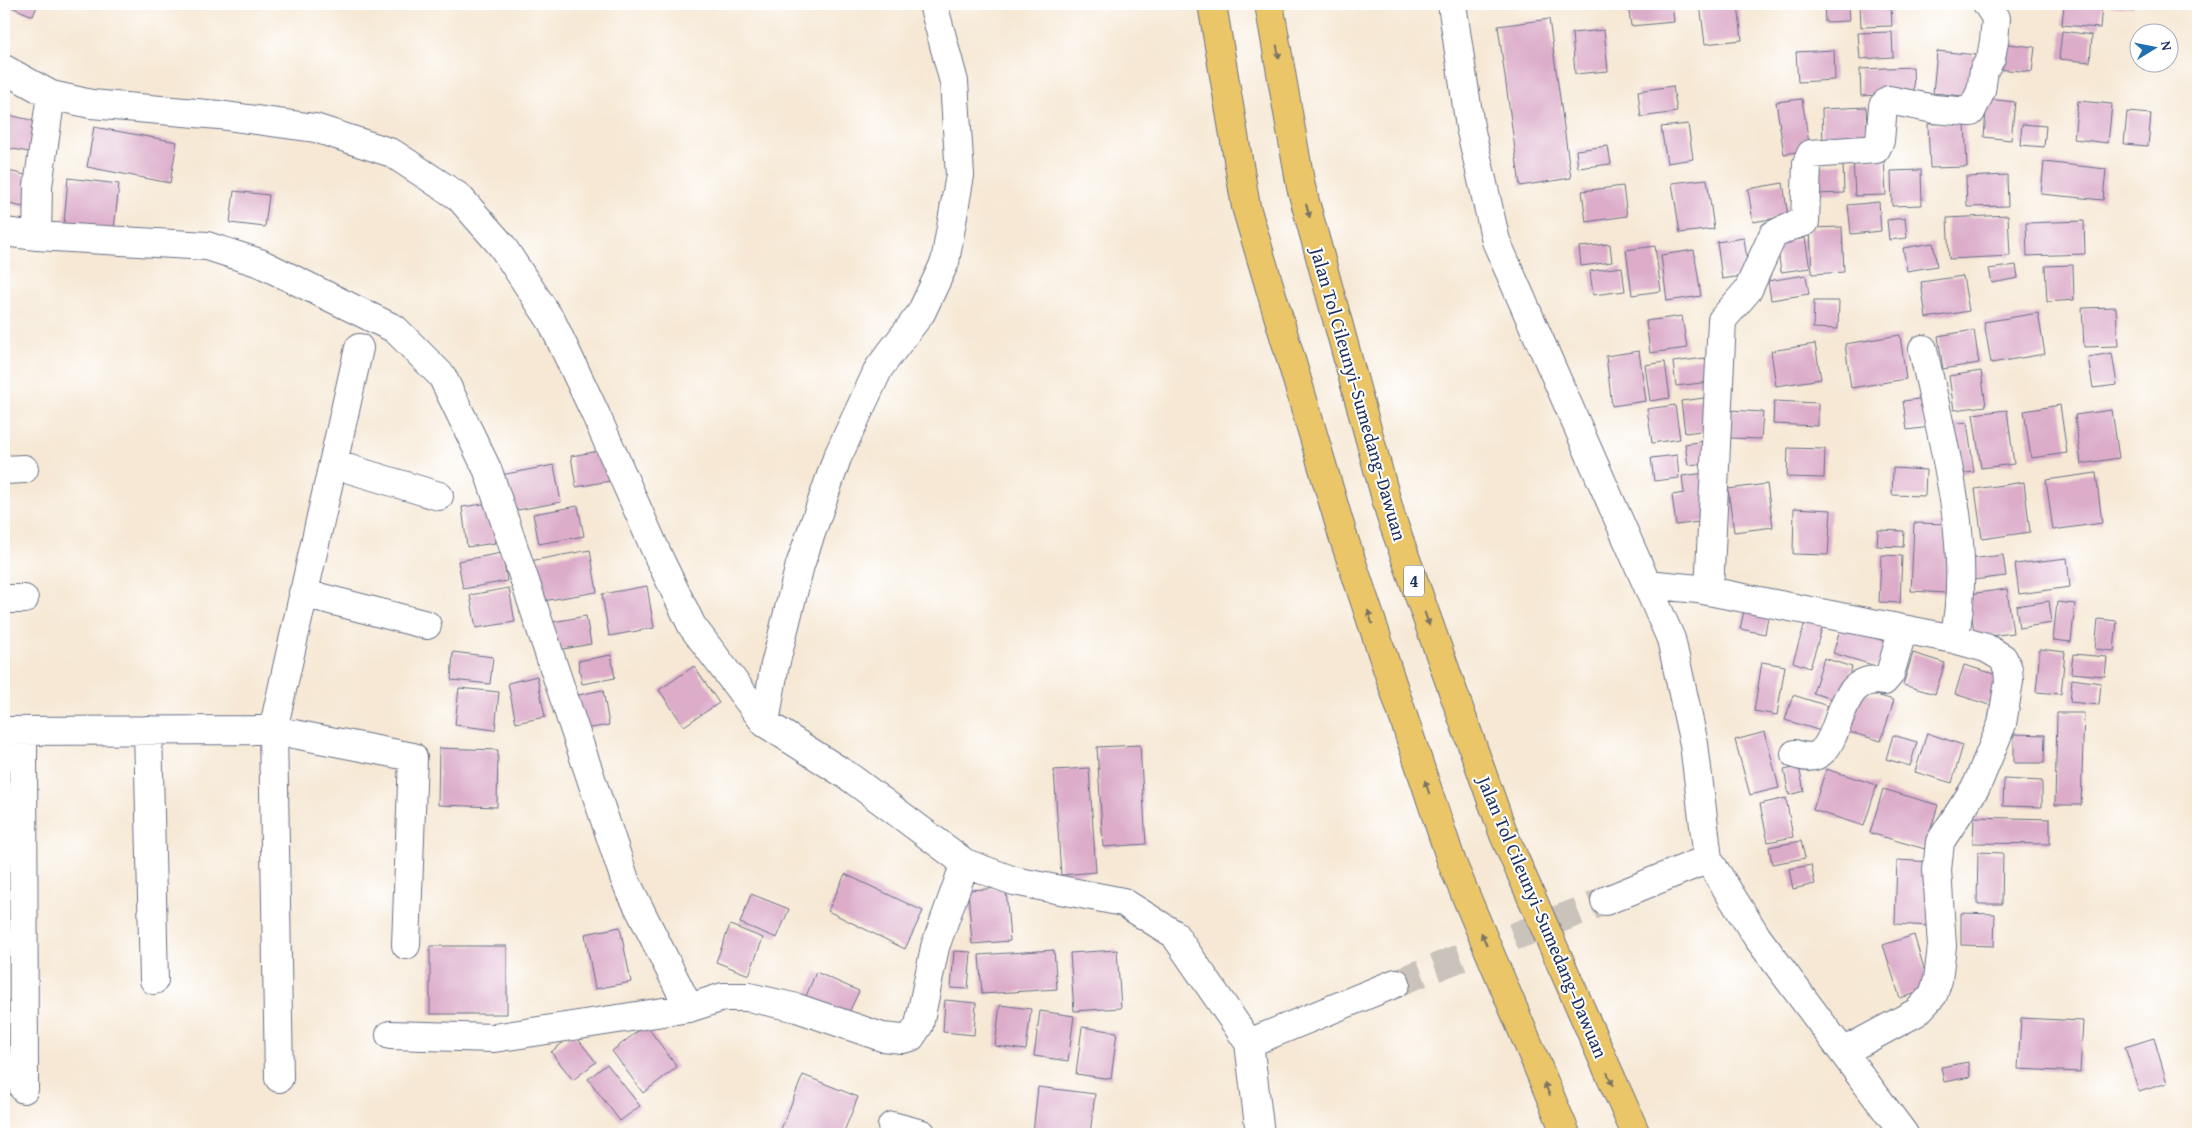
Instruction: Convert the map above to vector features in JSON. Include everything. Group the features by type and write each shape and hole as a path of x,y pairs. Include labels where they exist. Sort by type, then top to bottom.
{"highway":[{"path":"1212,4 1246,207 1343,536 1452,863 1566,1134"},
{"name":"Jalan Tol Cileunyi–Sumedang–Dawuan","path":"1269,4 1301,187 1391,517 1504,835 1636,1134"}],"street":[{"path":"765,723 774,669 800,565 837,458 879,368 921,313 945,262 960,175 954,82 933,4"},
{"path":"1452,4 1470,127 1496,241 1671,639 1694,744 1708,859 1757,938 1904,1134"},
{"path":"1709,591 1722,320 1748,290 1773,235 1805,222 1807,163 1811,154 1876,150 1880,141 1883,106 1889,100 1934,109 1971,112 1981,91 1984,70 1991,58 1994,41 1996,18 1987,4"},
{"path":"4,69 50,96 91,104 219,115 315,128 392,153 459,197 502,246 552,322 595,413 659,558 692,626 765,723 851,778 965,863 1014,880 1123,902 1174,934 1249,1043 1260,1134"},
{"path":"37,236 38,186 50,96"},
{"path":"4,232 37,236 206,246 260,263 395,329 442,376 488,472 624,880 688,1008"},
{"path":"279,1078 273,730 359,348"},
{"path":"1923,349 1958,518 1960,612 1954,639"},
{"path":"333,464 439,496"},
{"path":"1647,584 1709,591 1954,639 1986,648 2003,658 2008,669 2009,681 2002,724 1977,785 1940,842 1937,870 1942,946 1938,980 1933,995 1917,1012 1843,1052"},
{"path":"304,592 427,625"},
{"path":"1795,754 1801,757 1823,753 1831,739 1838,716 1856,688 1864,681 1873,679 1884,681 1890,674 1903,629"},
{"path":"148,730 154,980"},
{"path":"24,1089 14,922 14,731 273,730 413,757 406,945"},
{"path":"1605,901 1708,859"},
{"path":"390,1036 494,1038 688,1008 723,997 749,997 797,1008 882,1037 902,1039 911,1037 919,1025 935,947 965,863"},
{"path":"1249,1043 1396,983"},
{"path":"892,1126 922,1134"}],"building":[{"path":"4,4 38,4 33,16"},
{"path":"1628,4 1672,4 1674,22 1631,26"},
{"path":"1700,4 1738,4 1742,40 1705,44"},
{"path":"1824,4 1848,4 1849,21 1825,22"},
{"path":"1860,4 1891,4 1892,26 1861,27"},
{"path":"2064,4 2102,4 2100,28 2062,25"},
{"path":"2108,4 2133,4 2133,8 2108,6"},
{"path":"1549,19 1571,178 1520,186 1498,26"},
{"path":"1604,30 1608,71 1575,74 1572,33"},
{"path":"2062,31 2092,35 2090,62 2059,59"},
{"path":"1892,32 1893,57 1860,59 1858,33"},
{"path":"1999,43 2035,47 2032,72 1997,69"},
{"path":"1834,50 1835,80 1798,82 1796,52"},
{"path":"1937,51 1977,55 1973,97 1933,93"},
{"path":"1913,67 1914,93 1861,96 1860,69"},
{"path":"1673,86 1677,112 1641,117 1638,91"},
{"path":"1802,99 1810,150 1784,154 1776,102"},
{"path":"1987,99 2015,102 2011,140 1984,137"},
{"path":"2078,101 2112,104 2108,143 2074,139"},
{"path":"1866,107 1868,144 1823,146 1822,109"},
{"path":"2127,112 2151,114 2148,146 2124,144"},
{"path":"4,114 40,122 33,153 4,147"},
{"path":"1965,123 1967,167 1930,168 1928,124"},
{"path":"1688,124 1693,159 1667,163 1661,127"},
{"path":"2022,124 2046,126 2044,147 2020,145"},
{"path":"94,127 177,142 170,183 87,167"},
{"path":"1608,146 1611,164 1578,168 1576,150"},
{"path":"1884,158 1886,195 1855,196 1853,159"},
{"path":"2044,162 2106,169 2103,200 2041,194"},
{"path":"1843,164 1844,193 1816,194 1815,166"},
{"path":"4,170 34,177 28,208 4,203"},
{"path":"1921,170 1922,205 1892,206 1891,171"},
{"path":"2007,175 2008,206 1967,207 1966,177"},
{"path":"68,178 119,184 114,230 64,224"},
{"path":"1707,179 1714,229 1680,233 1672,183"},
{"path":"1783,183 1788,216 1753,222 1748,189"},
{"path":"1623,186 1627,216 1586,222 1582,191"},
{"path":"234,191 269,195 265,227 230,223"},
{"path":"1879,202 1881,231 1851,234 1848,205"},
{"path":"2008,215 2010,256 1949,259 1947,218"},
{"path":"1905,218 1907,238 1889,240 1887,220"},
{"path":"2084,221 2085,254 2027,256 2026,223"},
{"path":"1842,227 1844,272 1812,274 1810,228"},
{"path":"1744,238 1749,275 1722,279 1717,242"},
{"path":"1805,238 1810,268 1781,272 1777,243"},
{"path":"1933,243 1937,266 1907,271 1903,248"},
{"path":"1610,244 1612,262 1581,266 1579,247"},
{"path":"1655,246 1661,291 1632,295 1626,250"},
{"path":"1694,250 1701,296 1667,301 1661,255"},
{"path":"2016,265 2018,278 1992,283 1989,269"},
{"path":"2073,265 2074,300 2047,302 2045,266"},
{"path":"1622,267 1625,291 1593,295 1590,271"},
{"path":"1806,275 1809,294 1771,300 1768,281"},
{"path":"1963,276 1969,311 1926,318 1921,282"},
{"path":"1814,301 1839,301 1838,329 1813,328"},
{"path":"2116,307 2118,346 2084,347 2082,308"},
{"path":"2038,313 2045,354 1991,363 1984,322"},
{"path":"1682,316 1687,348 1650,353 1646,321"},
{"path":"1974,330 1979,363 1943,369 1938,336"},
{"path":"1900,335 1906,379 1851,388 1845,344"},
{"path":"1815,344 1821,379 1776,386 1771,351"},
{"path":"1639,351 1646,401 1612,406 1606,356"},
{"path":"2112,353 2117,385 2093,388 2088,357"},
{"path":"1705,358 1709,382 1676,386 1673,362"},
{"path":"1665,362 1670,398 1650,401 1645,365"},
{"path":"1981,371 1986,406 1954,410 1949,376"},
{"path":"1704,398 1709,430 1685,433 1681,401"},
{"path":"1926,398 1930,427 1907,430 1903,401"},
{"path":"1774,401 1818,403 1818,426 1773,424"},
{"path":"1675,405 1680,439 1652,443 1647,409"},
{"path":"2060,405 2067,453 2031,458 2024,411"},
{"path":"1730,410 1763,412 1761,439 1729,438"},
{"path":"2007,410 2014,464 1981,468 1973,414"},
{"path":"2112,410 2119,458 2081,464 2075,415"},
{"path":"1967,422 1974,472 1957,474 1951,424"},
{"path":"1705,441 1708,463 1688,465 1685,444"},
{"path":"1788,448 1825,449 1824,478 1787,477"},
{"path":"605,450 610,481 576,487 571,456"},
{"path":"1677,455 1679,478 1654,481 1651,458"},
{"path":"554,465 561,502 507,512 501,475"},
{"path":"1893,468 1926,470 1925,496 1892,495"},
{"path":"1705,473 1707,521 1676,525 1672,495 1684,493 1682,476"},
{"path":"2096,473 2102,523 2053,530 2046,480"},
{"path":"2024,482 2030,532 1982,539 1975,489"},
{"path":"1767,484 1773,527 1734,532 1728,489"},
{"path":"490,503 495,543 467,547 462,507"},
{"path":"578,506 584,536 539,544 533,514"},
{"path":"1794,508 1831,510 1828,555 1793,554"},
{"path":"1914,523 1949,524 1946,593 1911,591"},
{"path":"1878,530 1904,531 1903,547 1877,546"},
{"path":"590,550 597,592 537,602 530,561"},
{"path":"502,553 507,581 463,589 458,561"},
{"path":"1881,555 1902,556 1900,603 1879,602"},
{"path":"2003,555 2006,576 1973,580 1969,559"},
{"path":"2067,558 2070,587 2019,594 2015,564"},
{"path":"647,586 654,628 609,636 602,594"},
{"path":"509,588 515,622 476,628 470,595"},
{"path":"2007,589 2013,633 1975,638 1969,594"},
{"path":"2049,601 2052,623 2019,628 2016,606"},
{"path":"2057,602 2075,604 2071,642 2053,640"},
{"path":"1745,606 1769,611 1765,634 1740,629"},
{"path":"586,616 591,644 558,650 553,622"},
{"path":"1807,616 1824,622 1810,668 1793,662"},
{"path":"2098,619 2117,621 2114,651 2095,649"},
{"path":"1841,627 1887,642 1879,667 1833,653"},
{"path":"2040,649 2065,652 2061,694 2036,692"},
{"path":"453,652 493,657 490,684 451,680"},
{"path":"1913,653 1945,663 1935,694 1903,685"},
{"path":"2073,654 2107,657 2105,676 2071,673"},
{"path":"611,655 615,678 582,684 578,661"},
{"path":"1824,658 1852,667 1842,702 1813,693"},
{"path":"1762,662 1785,666 1777,715 1754,711"},
{"path":"1964,665 2001,676 1992,706 1955,694"},
{"path":"694,666 719,703 684,726 659,690"},
{"path":"537,676 545,717 516,723 508,683"},
{"path":"2072,679 2101,683 2099,705 2070,702"},
{"path":"459,688 499,692 495,730 455,725"},
{"path":"603,690 609,725 579,730 573,696"},
{"path":"1861,691 1894,700 1881,741 1849,732"},
{"path":"1793,695 1828,706 1821,731 1785,720"},
{"path":"2057,713 2084,713 2081,805 2055,805"},
{"path":"1765,732 1779,788 1750,795 1735,740"},
{"path":"1927,733 1963,745 1952,783 1915,772"},
{"path":"2014,734 2045,735 2044,763 2014,763"},
{"path":"1893,735 1917,742 1910,766 1886,759"},
{"path":"1140,745 1146,844 1103,847 1097,747"},
{"path":"439,748 498,750 497,807 438,805"},
{"path":"1799,767 1804,791 1789,795 1784,770"},
{"path":"1089,768 1096,872 1061,875 1054,770"},
{"path":"1826,769 1877,785 1864,826 1813,810"},
{"path":"2004,779 2042,781 2042,807 2003,806"},
{"path":"1883,789 1938,805 1925,849 1870,833"},
{"path":"1786,798 1793,837 1768,842 1760,804"},
{"path":"1974,817 2050,819 2050,844 1973,843"},
{"path":"1801,841 1805,858 1772,864 1769,847"},
{"path":"1978,852 2003,853 2002,904 1977,904"},
{"path":"1897,860 1932,862 1931,926 1895,924"},
{"path":"1811,865 1815,884 1793,889 1789,869"},
{"path":"845,874 923,911 905,949 828,911"},
{"path":"1006,888 1010,941 972,944 968,890"},
{"path":"751,894 789,909 777,938 740,923"},
{"path":"1961,913 1995,914 1994,946 1961,945"},
{"path":"730,925 763,938 749,975 716,962"},
{"path":"620,927 631,982 595,989 585,934"},
{"path":"1914,935 1930,989 1900,998 1883,945"},
{"path":"430,946 507,946 507,1014 430,1014"},
{"path":"1054,950 1057,989 982,994 979,955"},
{"path":"1117,950 1121,1008 1074,1011 1070,953"},
{"path":"954,951 971,952 968,989 951,988"},
{"path":"816,972 859,991 846,1019 804,1001"},
{"path":"945,1000 976,1003 974,1035 943,1032"},
{"path":"1000,1005 1031,1009 1026,1050 995,1046"},
{"path":"1040,1011 1074,1016 1068,1061 1034,1056"},
{"path":"2021,1018 2083,1021 2080,1072 2018,1069"},
{"path":"646,1025 677,1067 643,1093 612,1051"},
{"path":"1082,1027 1117,1032 1111,1079 1076,1074"},
{"path":"574,1034 596,1062 573,1080 551,1052"},
{"path":"2154,1038 2167,1083 2139,1092 2125,1047"},
{"path":"1968,1062 1970,1077 1944,1082 1941,1067"},
{"path":"607,1064 640,1106 620,1121 588,1079"},
{"path":"803,1075 858,1097 843,1134 779,1134"},
{"path":"1038,1087 1095,1094 1090,1134 1033,1132"}],"tunnel":[{"path":"1396,983 1605,901"}]}
